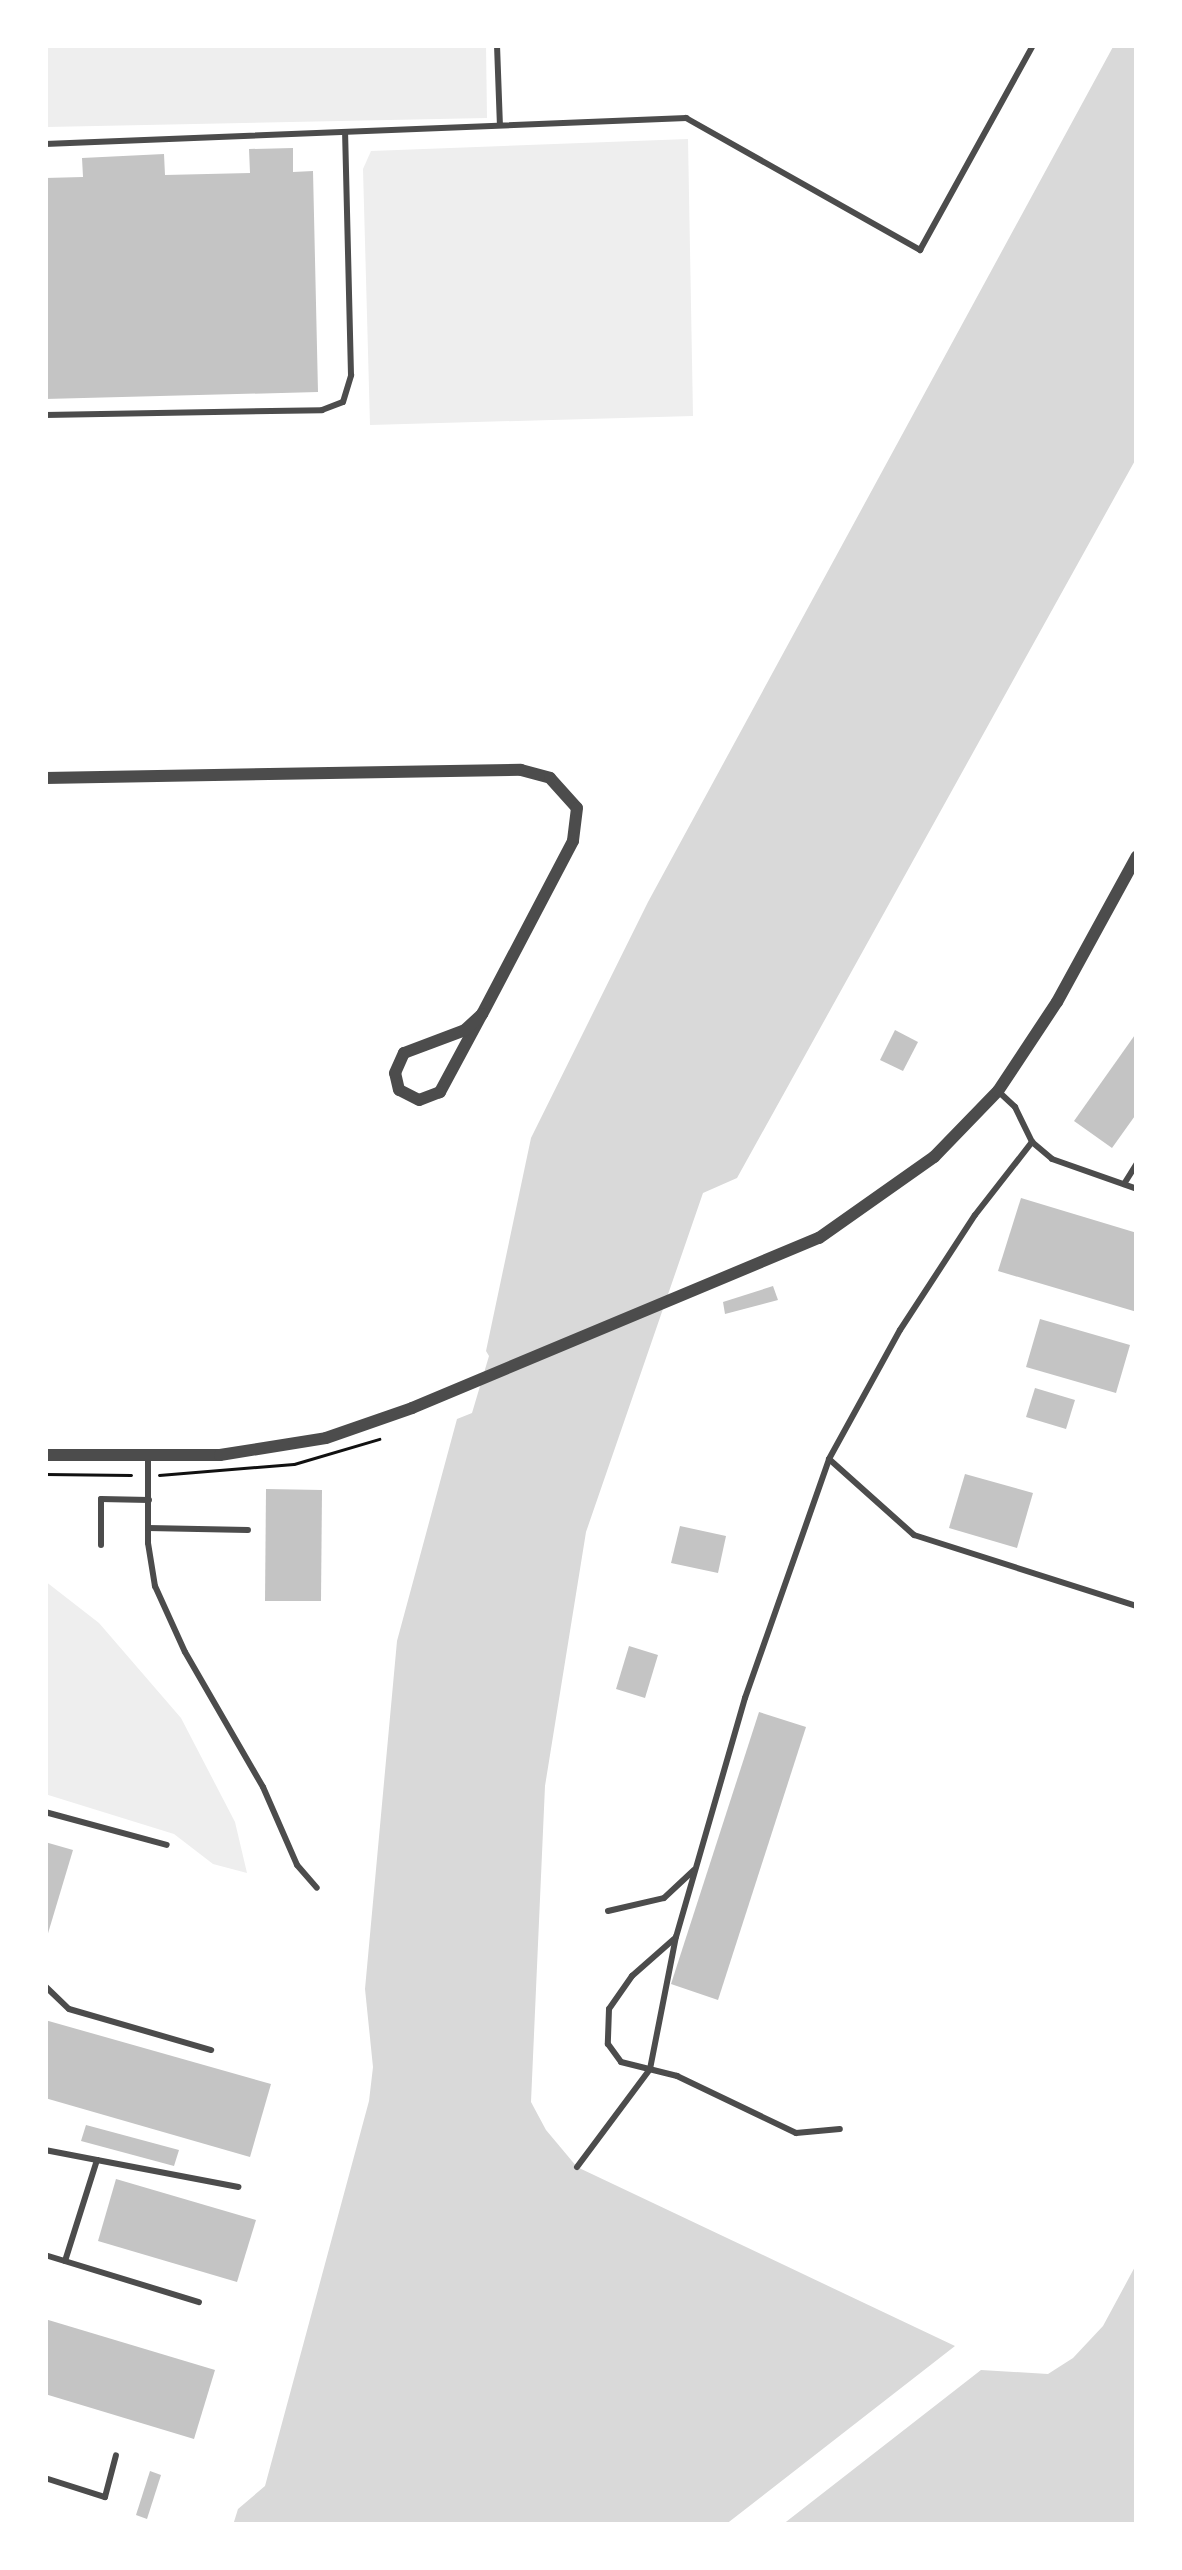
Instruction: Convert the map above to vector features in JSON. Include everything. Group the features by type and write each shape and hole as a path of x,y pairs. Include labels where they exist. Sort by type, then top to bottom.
{"street":[{"path":"45,778 521,770 550,778 578,808 576,832 482,1014 440,1092 418,1100 400,1090 395,1073 404,1053 465,1030 482,1014"},
{"path":"45,1455 148,1456 285,1447 412,1408 819,1238 934,1157 998,1091 1057,1002 1137,856"}],"lane":[{"path":"497,45 500,126"},
{"path":"45,144 686,118 920,250 1034,45"},
{"path":"45,415 322,410 343,402 351,375 345,132"},
{"path":"998,1091 1015,1107 1032,1142 1052,1159 1137,1189"},
{"path":"577,2167 650,2069 676,1937 745,1697 829,1459 913,1311 975,1215 1032,1142"},
{"path":"1124,1184 1137,1163"},
{"path":"148,1456 152,1572 171,1624 245,1752 297,1865 317,1888"},
{"path":"829,1459 914,1535 1137,1606"},
{"path":"101,1544 101,1499 148,1500"},
{"path":"148,1528 248,1530"},
{"path":"45,1812 166,1845"},
{"path":"608,1911 664,1898 698,1866"},
{"path":"676,1937 632,1976 610,2009 608,2044 620,2062 677,2076 796,2133 840,2129"},
{"path":"45,1986 69,2009 211,2050"},
{"path":"45,2150 238,2188"},
{"path":"64,2261 97,2160"},
{"path":"45,2255 199,2302"},
{"path":"45,2478 105,2497 116,2455"}],"shaded area":[{"path":"45,45 486,45 487,118 47,127"},
{"path":"1114,45 1137,45 1137,457 737,1178 703,1193 586,1532 545,1786 531,2102 546,2130 577,2167 955,2346 725,2525 233,2525 238,2509 265,2486 369,2101 373,2067 365,1989 397,1641 457,1419 472,1413 489,1356 486,1351 531,1138 648,902"},
{"path":"688,139 693,416 370,425 363,169 371,151"},
{"path":"45,1581 99,1623 181,1718 235,1822 247,1873 213,1864 174,1834 45,1794"},
{"path":"1137,2263 1137,2525 782,2525 981,2370 1048,2374 1073,2358 1103,2326"}],"building":[{"path":"293,148 293,172 313,171 318,392 45,399 45,178 83,177 82,158 164,154 165,175 250,173 249,149"},
{"path":"895,1030 918,1042 903,1071 880,1060"},
{"path":"1137,1032 1137,1113 1112,1148 1074,1121"},
{"path":"1021,1198 1137,1233 1137,1312 998,1271"},
{"path":"773,1286 778,1300 725,1314 723,1302"},
{"path":"1040,1319 1130,1345 1116,1393 1026,1367"},
{"path":"1035,1388 1075,1400 1066,1429 1026,1417"},
{"path":"965,1474 1033,1493 1017,1548 949,1528"},
{"path":"266,1489 322,1490 321,1601 265,1601"},
{"path":"680,1526 726,1536 718,1573 671,1563"},
{"path":"629,1646 658,1655 645,1698 616,1689"},
{"path":"759,1712 806,1727 718,2000 671,1984"},
{"path":"45,1842 73,1850 46,1940 45,1940"},
{"path":"45,2020 271,2084 250,2157 45,2098"},
{"path":"86,2125 179,2150 174,2166 81,2141"},
{"path":"116,2179 256,2220 237,2282 98,2241"},
{"path":"45,2319 215,2370 194,2439 45,2394"},
{"path":"150,2471 161,2475 147,2519 136,2515"}]}
